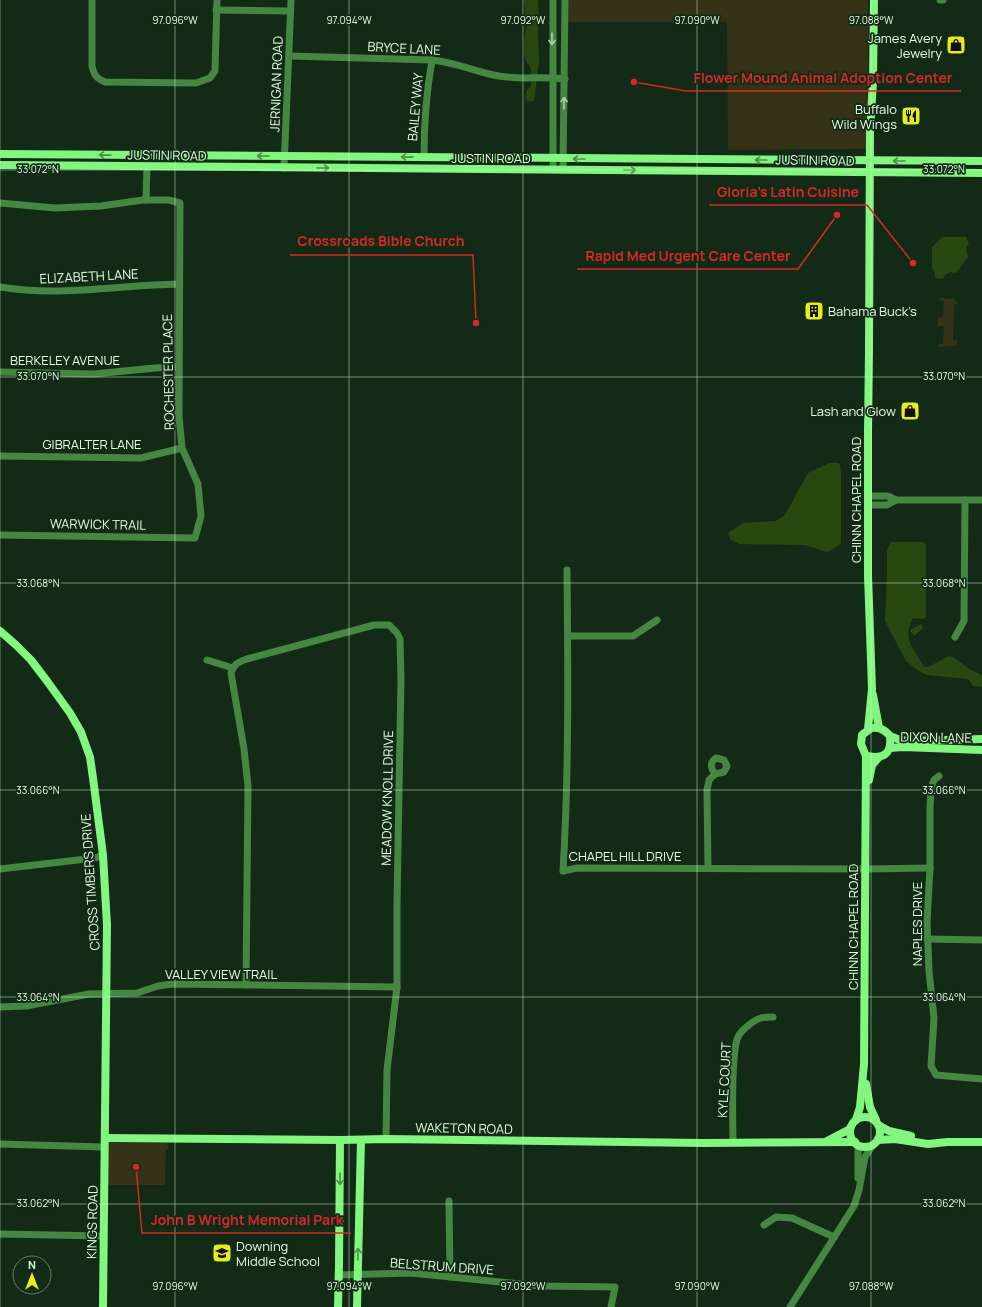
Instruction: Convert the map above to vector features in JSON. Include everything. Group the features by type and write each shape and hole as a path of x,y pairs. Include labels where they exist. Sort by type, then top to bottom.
{"street":[{"path":"92,0 92,66 94,76 105,82 196,83 210,78 214,71 217,0"},
{"name":"JERNIGAN ROAD","path":"284,168 291,0"},
{"path":"553,0 553,170"},
{"path":"564,170 565,0"},
{"name":"CHINN CHAPEL ROAD","path":"868,729 872,689 868,500 870,133 873,81 874,0"},
{"path":"216,10 290,11"},
{"name":"BRYCE LANE","path":"289,56 432,60 455,64 498,76 552,78 564,80"},
{"name":"BAILEY WAY","path":"424,157 426,90 432,60"},
{"name":"JUSTIN ROAD","path":"0,154 982,161"},
{"name":"JUSTIN ROAD","path":"0,165 982,173"},
{"path":"0,203 55,208 101,206 146,200 147,166"},
{"name":"ROCHESTER PLACE","path":"146,200 169,200 180,202 178,416 182,448 198,484 201,516 196,538"},
{"name":"ELIZABETH LANE","path":"0,287 17,290 51,292 98,290 149,284 179,284"},
{"name":"BERKELEY AVENUE","path":"0,372 94,374 178,367"},
{"name":"GIBRALTER LANE","path":"0,456 140,458 182,448"},
{"path":"868,500 888,496 896,500 982,500"},
{"path":"955,637 964,621 965,500"},
{"name":"WARWICK TRAIL","path":"0,535 196,538"},
{"name":"CHAPEL HILL DRIVE","path":"567,570 568,636 566,813 563,871 577,868 930,868"},
{"path":"568,636 633,636 657,620"},
{"name":"MEADOW KNOLL DRIVE","path":"233,668 236,663 247,659 374,625 389,625 397,632 401,644 397,987 387,1070 386,1139"},
{"name":"CROSS TIMBERS DRIVE","path":"0,632 25,654 48,680 81,732 90,757 103,855 108,925 105,1138"},
{"path":"208,660 233,668 231,673 244,749 248,786 246,985"},
{"name":"CHINN CHAPEL ROAD","path":"872,689 879,728"},
{"path":"879,728 883,729 890,736 890,748 888,752 879,758 866,756 861,744 862,735 868,729 879,728"},
{"name":"DIXON LANE","path":"890,736 900,740 909,741 982,739"},
{"name":"DIXON LANE","path":"890,748 903,747 982,750"},
{"name":"CHINN CHAPEL ROAD","path":"856,1120 860,1107 864,1064 866,756"},
{"name":"CHINN CHAPEL ROAD","path":"866,791 872,765 879,758"},
{"path":"708,868 707,790 709,780 715,774"},
{"name":"NAPLES DRIVE","path":"939,776 934,780 931,788 930,868 926,922 934,1018 931,1066 936,1075 982,1080"},
{"path":"0,869 95,858 103,855"},
{"path":"927,939 982,940"},
{"name":"VALLEY VIEW TRAIL","path":"0,1008 26,1006 89,994 137,993 158,986 172,984 397,987"},
{"name":"KYLE COURT","path":"733,1143 735,1048 739,1035 749,1025 760,1018 773,1017"},
{"name":"CHINN CHAPEL ROAD","path":"864,1064 868,1100 878,1123"},
{"path":"859,1190 856,1144 851,1137 850,1129 856,1120 866,1116 895,1133 947,1142"},
{"path":"790,1307 854,1206 859,1190 865,1157 876,1143 881,1133 878,1123"},
{"name":"WAKETON ROAD","path":"823,1143 850,1129"},
{"name":"WAKETON ROAD","path":"105,1138 386,1139 856,1144"},
{"name":"KINGS ROAD","path":"103,1307 105,1138"},
{"path":"856,1144 865,1147 895,1139 928,1144 947,1142 982,1142"},
{"path":"338,1307 340,1140"},
{"path":"357,1307 361,1140"},
{"path":"0,1144 104,1147"},
{"path":"449,1201 450,1277"},
{"path":"764,1225 776,1217 792,1218 834,1237"},
{"path":"0,1234 103,1236"},
{"name":"BELSTRUM DRIVE","path":"339,1275 411,1273 541,1286 615,1287 611,1307"}],"shaded area":[{"path":"524,0 538,0 539,17 539,62 534,101 528,102 525,96 527,90 531,86 531,73 524,55 524,42 527,26"},
{"path":"563,0 868,0 868,149 728,150 727,22 563,22"},
{"path":"942,237 966,237 969,243 966,248 969,256 956,273 950,272 945,275 943,279 935,278 935,273 932,268 932,247"},
{"path":"939,298 955,299 958,304 954,304 953,340 958,340 955,346 939,347 939,344 943,344 944,326 938,326 938,318 943,317 944,301 939,300"},
{"path":"829,463 838,463 840,465 841,473 841,543 835,548 827,552 805,545 739,544 730,539 728,533 743,523 776,521 785,515 808,473"},
{"path":"892,542 923,542 926,545 926,617 923,619 913,618 909,632 910,643 923,665 928,667 949,656 953,657 971,670 982,675 982,687 973,686 967,679 927,675 906,661 885,621 887,551"},
{"path":"921,624 923,628 914,636 910,630"},
{"path":"110,1143 167,1143 169,1149 166,1150 165,1185 107,1185 108,1146"}],"place":[{"name":"James Avery Jewelry","path":"956,45"},
{"name":"Flower Mound Animal Adoption Center","path":"634,82"},
{"name":"Buffalo Wild Wings","path":"911,116"},
{"name":"Rapid Med Urgent Care Center","path":"837,215"},
{"name":"Gloria's Latin Cuisine","path":"913,263"},
{"name":"Bahama Buck's","path":"814,311"},
{"name":"Crossroads Bible Church","path":"476,323"},
{"name":"Lash and Glow","path":"910,411"},
{"name":"John B Wright Memorial Park","path":"136,1167"},
{"name":"Downing Middle School","path":"222,1253"}]}
